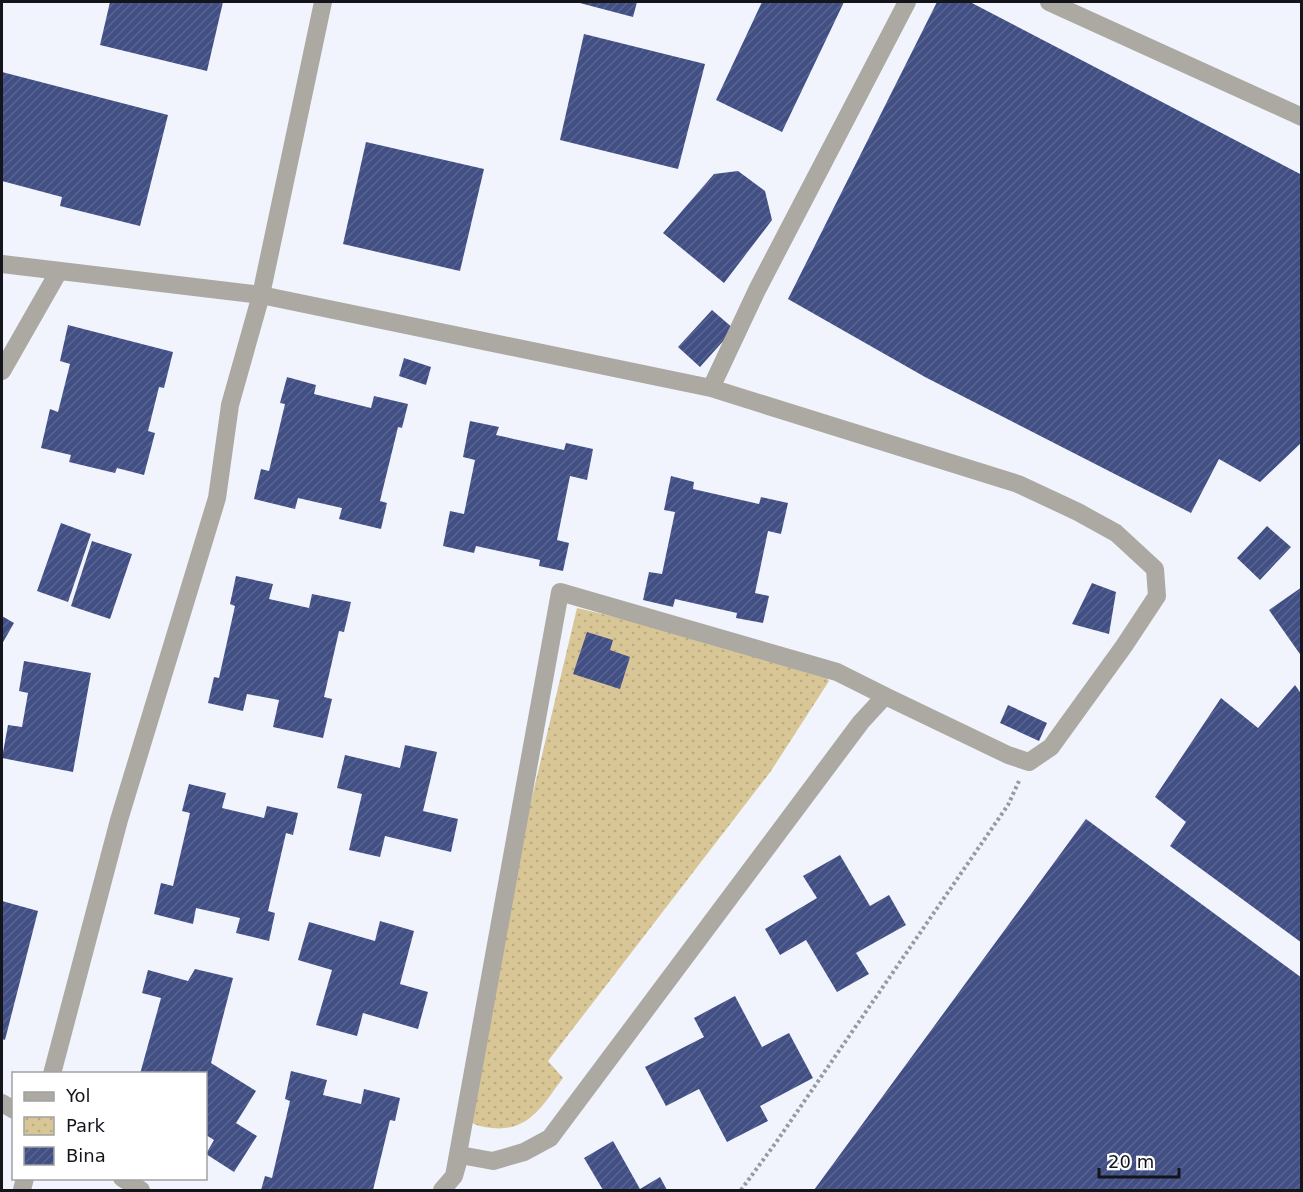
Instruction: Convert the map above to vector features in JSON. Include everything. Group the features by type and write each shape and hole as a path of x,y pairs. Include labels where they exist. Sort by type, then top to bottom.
{"street":[{"path":"53,1072 119,820 217,498 230,405 261,295 323,2"},
{"path":"711,388 757,290 907,2"},
{"path":"1049,2 1302,117"},
{"path":"2,264 261,295 711,388 1018,484 1116,533 1155,569 1157,596 1051,747 1029,762 1008,755 837,672 560,592 454,1176"},
{"path":"2,371 59,271"},
{"path":"442,1191 454,1176 460,1155 493,1161 524,1152 550,1138 854,732 885,696"},
{"path":"124,1180 141,1191"}],"path":[{"path":"741,1191 1008,805 1029,762"}],"green space":[{"path":"577,608 819,665 829,681 771,771 548,1061 563,1078 549,1097 534,1114 516,1126 485,1127 472,1122 458,1108"}],"building":[{"path":"110,2 223,2 207,71 100,45"},
{"path":"576,2 637,2 633,17"},
{"path":"762,2 844,2 782,132 716,100"},
{"path":"937,2 970,2 1302,175 1302,442 1260,482 1219,459 1191,513 925,377 788,299"},
{"path":"584,34 705,64 678,169 560,140"},
{"path":"2,72 168,115 140,226 60,206 62,197 2,181"},
{"path":"366,142 484,169 460,271 343,244"},
{"path":"738,171 765,191 772,220 724,283 663,233 714,174"},
{"path":"712,310 734,329 700,367 678,347"},
{"path":"68,325 173,352 164,388 159,387 148,431 155,433 144,475 117,468 115,473 69,462 71,455 41,448 50,409 58,412 70,364 60,361"},
{"path":"404,358 431,367 426,385 399,376"},
{"path":"287,377 316,385 314,394 371,408 374,396 408,404 402,428 398,427 380,501 387,503 381,529 339,519 342,508 298,498 295,509 254,499 261,469 269,471 285,404 280,403"},
{"path":"470,421 499,427 496,435 564,450 566,443 593,449 587,480 570,476 557,540 569,543 563,571 539,566 540,560 476,546 474,553 443,546 450,511 464,514 475,460 463,457"},
{"path":"671,476 694,482 693,489 759,504 761,497 788,503 781,534 768,531 755,593 769,596 763,623 736,618 737,613 675,599 673,607 643,600 649,572 662,574 675,512 664,510"},
{"path":"61,523 91,534 68,602 37,591"},
{"path":"1267,526 1291,547 1260,580 1237,558"},
{"path":"92,541 132,554 110,619 71,606"},
{"path":"236,576 273,584 269,599 309,608 312,594 351,602 344,632 339,631 324,697 332,699 323,738 273,727 279,700 247,694 243,711 208,703 214,677 219,678 235,606 230,604"},
{"path":"1092,583 1116,592 1109,634 1072,624"},
{"path":"1302,587 1302,657 1269,610"},
{"path":"2,616 14,623 2,644"},
{"path":"587,632 613,640 610,650 630,657 620,689 573,674"},
{"path":"24,661 91,673 73,772 2,758 8,725 22,727 28,693 19,691"},
{"path":"1295,685 1302,695 1302,943 1170,846 1186,822 1155,797 1221,698 1258,728"},
{"path":"1008,705 1047,723 1039,741 1000,723"},
{"path":"405,745 437,752 423,811 458,819 451,852 385,836 380,857 349,850 362,794 337,788 345,755 400,768"},
{"path":"189,784 226,793 222,808 264,818 267,806 298,813 293,835 286,833 268,911 275,913 269,941 236,933 240,918 196,908 193,924 154,914 161,883 173,886 190,813 182,811"},
{"path":"1086,819 1302,978 1302,1190 814,1190"},
{"path":"840,855 870,906 889,895 906,925 856,953 869,974 837,992 806,940 780,955 765,929 817,898 803,876"},
{"path":"2,901 38,911 5,1040 2,1039"},
{"path":"380,921 414,931 400,984 428,992 418,1029 363,1013 357,1036 316,1025 332,970 298,960 309,922 375,941"},
{"path":"195,969 233,978 211,1063 256,1091 236,1123 257,1136 234,1172 207,1155 214,1140 207,1136 207,1072 141,1072 161,998 142,993 148,970 188,981"},
{"path":"735,996 762,1047 789,1033 813,1078 760,1106 768,1121 727,1142 699,1089 666,1106 645,1067 704,1037 694,1018"},
{"path":"291,1071 327,1080 323,1095 361,1104 364,1089 400,1098 395,1121 390,1120 373,1190 261,1190 265,1176 272,1178 290,1101 285,1099"},
{"path":"613,1141 640,1189 660,1177 667,1190 603,1190 584,1158"}]}
